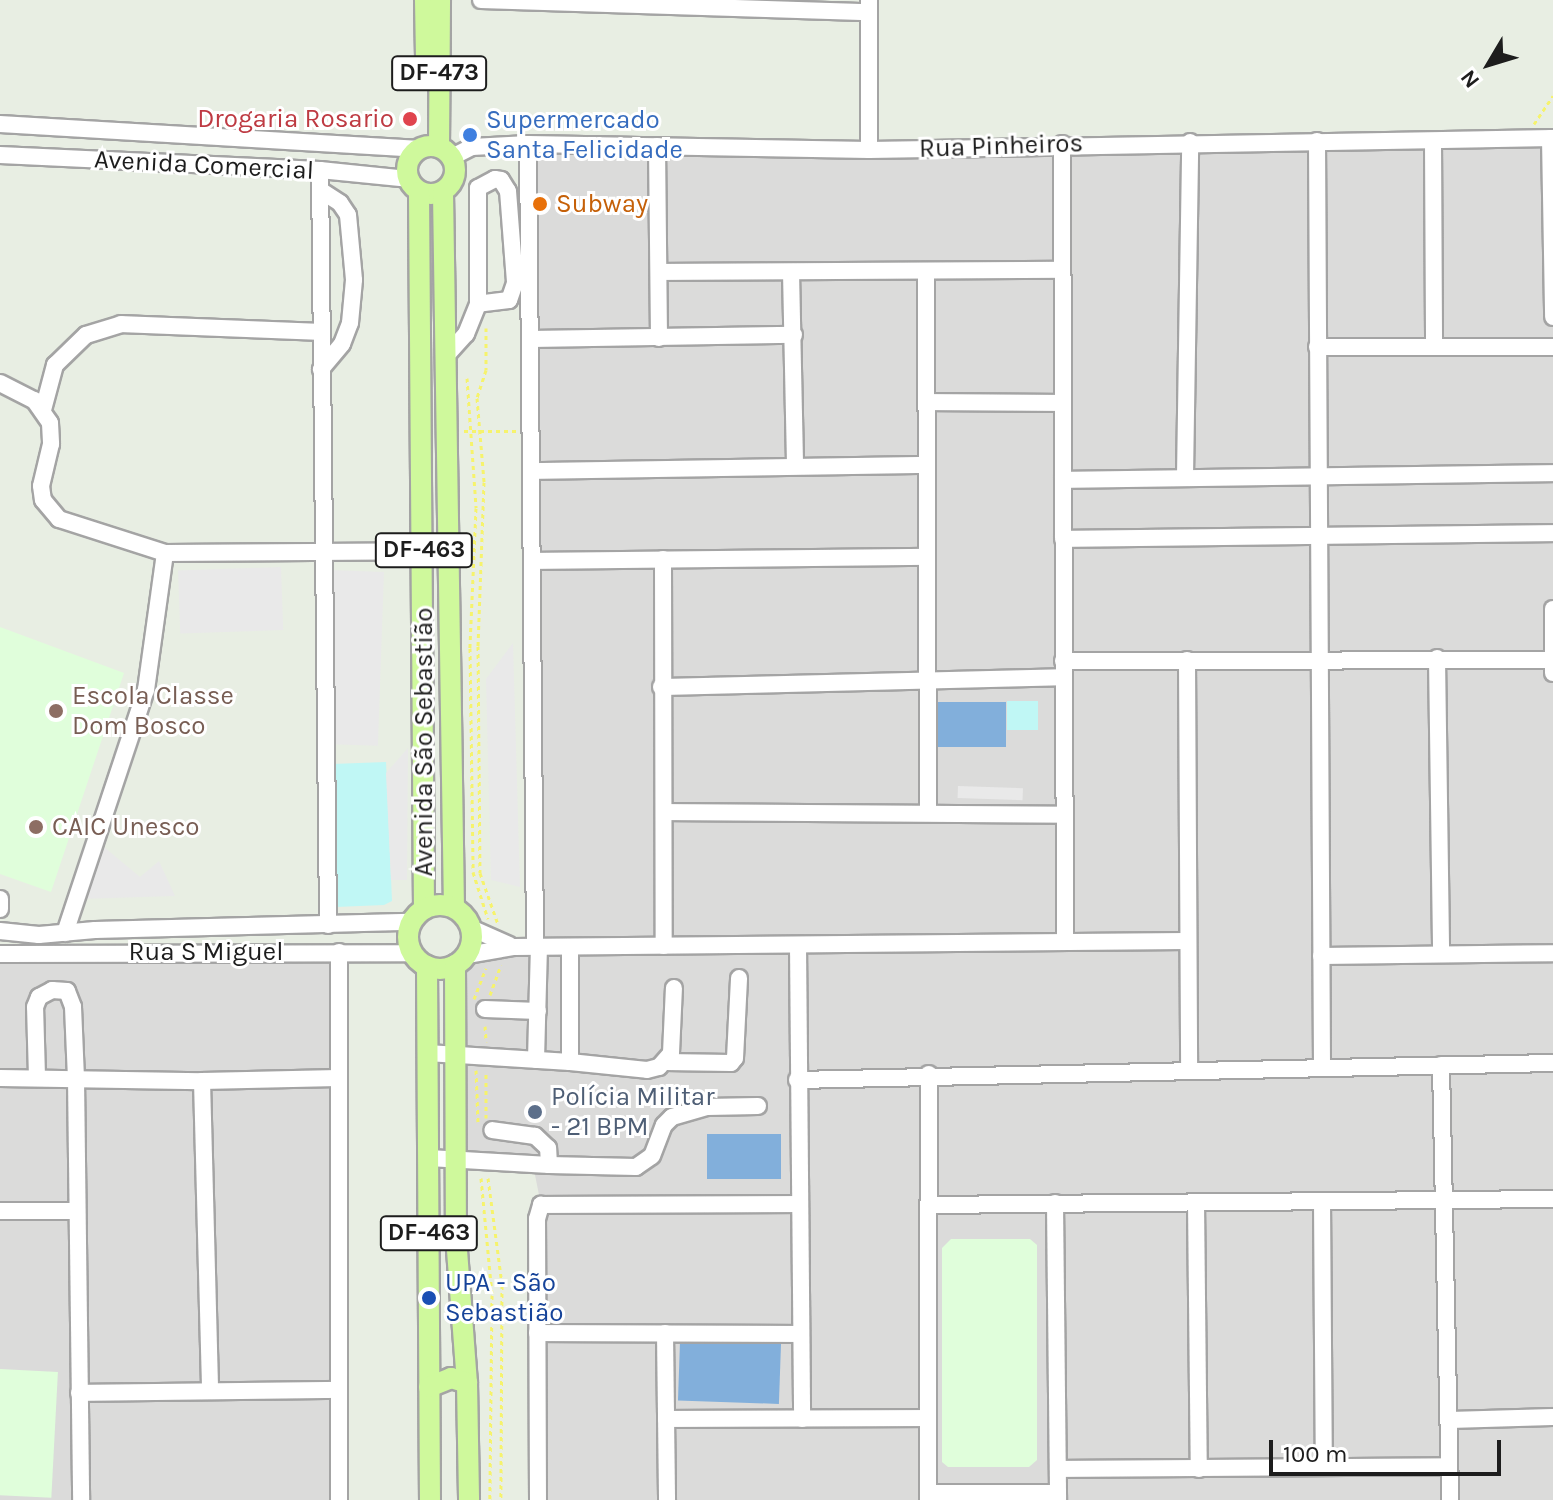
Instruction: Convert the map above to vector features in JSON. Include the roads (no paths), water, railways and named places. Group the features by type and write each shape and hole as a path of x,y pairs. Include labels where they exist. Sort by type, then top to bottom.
{"main road":[{"name":"DF-473","path":"425,0 434,150 456,170 453,183 443,193"},
{"name":"DF-473","path":"434,150 440,0"},
{"name":"DF-473","path":"413,185 408,164 434,150"},
{"path":"413,185 429,195 443,193"},
{"name":"Avenida São Sebastião","path":"413,185 424,551 418,916"},
{"name":"Avenida São Sebastião","path":"443,193 454,907"},
{"path":"418,916 439,904 454,907 465,916 471,928"},
{"name":"DF-463","path":"418,916 408,938 420,960 427,1053 430,1500"},
{"name":"DF-463","path":"469,1500 467,1383 456,1237 455,1054 461,960 472,942 471,928"},
{"path":"420,960 441,969 461,960"},
{"path":"429,1387 451,1378 467,1383"}],"street":[{"path":"481,0 869,6 869,150"},
{"name":"Avenida Comercial","path":"0,124 434,150"},
{"name":"Rua Pinheiros","path":"434,150 528,144 869,150 1062,144 1433,142 1551,138"},
{"path":"1551,138 1553,317"},
{"path":"1317,141 1317,660 1322,1067"},
{"path":"1185,476 1190,142"},
{"path":"1433,142 1434,347"},
{"path":"528,144 534,471 536,1060"},
{"path":"1062,144 1062,815 1065,942"},
{"path":"657,146 659,338"},
{"name":"Avenida Comercial","path":"0,155 320,170 413,185"},
{"path":"320,170 328,925"},
{"path":"446,356 466,334 482,304 478,188 495,179 501,180 508,191 515,283 509,300 482,304"},
{"path":"320,190 340,203 348,215 354,280 350,323 334,356 321,369"},
{"path":"659,272 1061,270"},
{"path":"926,271 928,813"},
{"path":"791,272 795,466"},
{"path":"43,410 55,365 86,335 121,324 321,332"},
{"path":"531,339 794,335"},
{"path":"1317,347 1553,347"},
{"path":"1,386 34,400 50,423 51,444 41,486 49,511 59,519 165,553 424,551"},
{"path":"927,402 1061,403"},
{"path":"534,471 926,465"},
{"path":"1063,480 1553,473"},
{"path":"1063,539 1553,533"},
{"path":"65,933 146,690 165,553"},
{"path":"534,561 925,557"},
{"path":"663,559 664,946"},
{"path":"1553,609 1553,673"},
{"path":"1437,658 1441,954"},
{"path":"1187,660 1189,1070"},
{"path":"661,687 926,681 1187,660 1553,660"},
{"path":"665,812 1062,815"},
{"path":"0,899 0,909"},
{"path":"0,931 39,935 328,925 418,916"},
{"path":"471,928 509,947"},
{"path":"461,960 509,947 1187,941"},
{"path":"798,945 802,1419"},
{"path":"570,948 570,1062"},
{"path":"339,952 339,1500"},
{"name":"Rua S Miguel","path":"0,954 339,952 420,960"},
{"path":"1321,956 1553,953"},
{"path":"427,1053 647,1070 666,1062 731,1063 735,1058 739,978"},
{"path":"666,1062 671,1053 674,988"},
{"path":"37,1077 35,1007 44,993 61,989 71,996 76,1078 81,1500"},
{"path":"485,1009 538,1011"},
{"path":"797,1080 929,1074 1553,1063"},
{"path":"1441,1065 1450,1500"},
{"path":"929,1074 928,1496 1058,1496 1055,1203"},
{"path":"0,1078 202,1081 338,1078"},
{"path":"202,1081 210,1391"},
{"path":"429,1158 636,1167 652,1156 664,1125 672,1117 707,1107 758,1106"},
{"path":"489,1130 535,1136 548,1148 549,1165"},
{"path":"928,1205 1553,1199"},
{"path":"1322,1201 1324,1467"},
{"path":"1196,1202 1199,1469"},
{"path":"538,1500 537,1219 541,1205 799,1204"},
{"path":"0,1211 77,1211"},
{"path":"537,1333 800,1334"},
{"path":"665,1333 667,1500"},
{"path":"79,1393 339,1390"},
{"path":"1449,1420 1553,1417"},
{"path":"666,1419 927,1418"},
{"path":"1058,1469 1449,1466"}],"place":[{"name":"Drogaria Rosario","path":"410,119"},
{"name":"Supermercado Santa Felicidade","path":"470,135"},
{"name":"Subway","path":"540,204"},
{"name":"Escola Classe Dom Bosco","path":"56,711"},
{"name":"CAIC Unesco","path":"36,827"},
{"name":"Polícia Militar - 21 BPM","path":"535,1112"},
{"name":"UPA - São Sebastião","path":"429,1298"}]}
